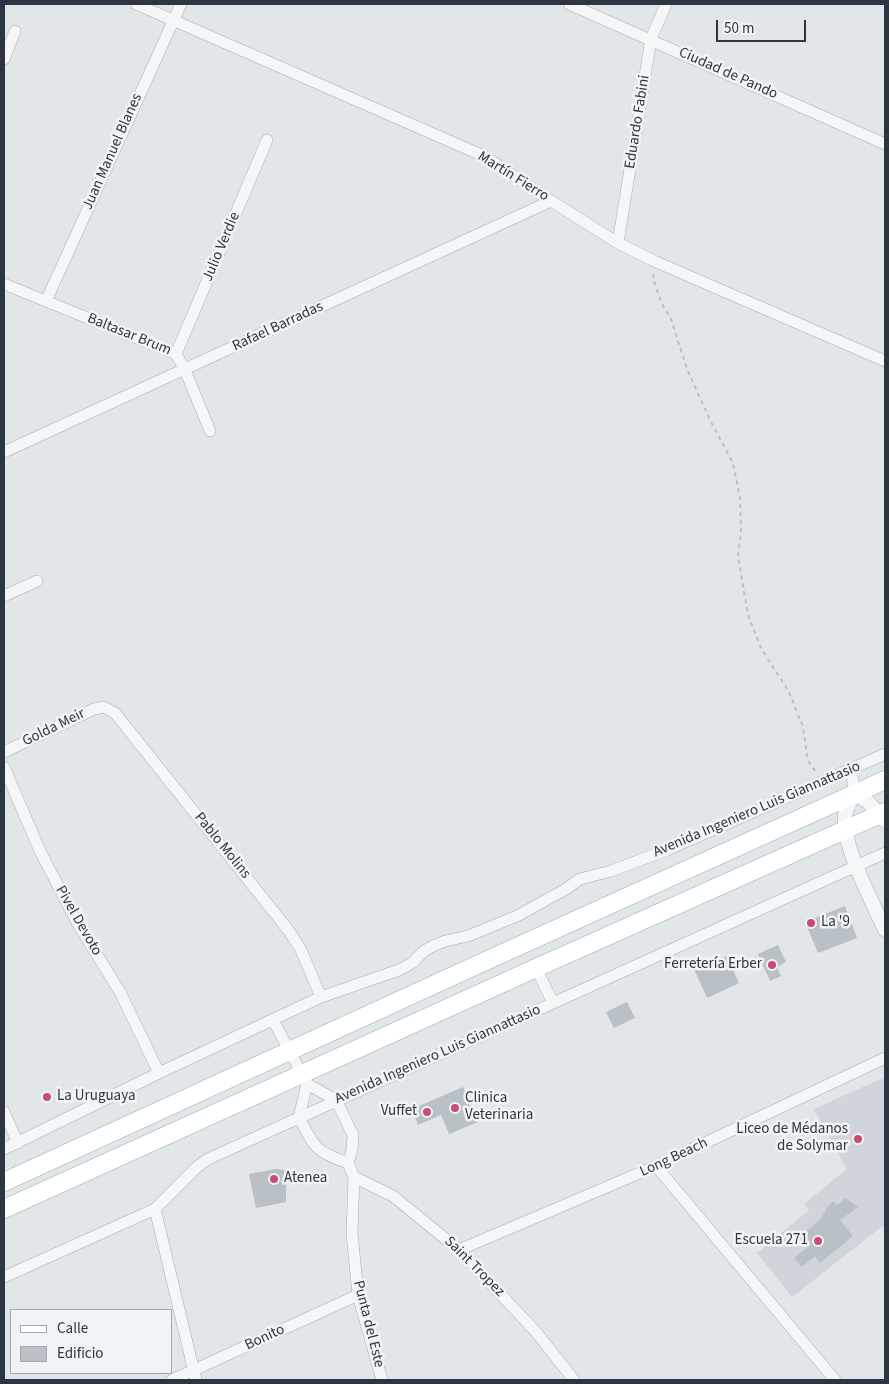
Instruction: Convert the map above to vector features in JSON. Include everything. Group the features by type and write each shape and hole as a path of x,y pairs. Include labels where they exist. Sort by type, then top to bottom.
{"main road":[{"name":"Avenida Ingeniero Luis Giannattasio","path":"4,1182 885,780"},
{"path":"4,1210 304,1079 536,968 845,830 884,816"}],"street":[{"name":"Martín Fierro","path":"136,4 486,157 618,243 654,261 885,361"},
{"name":"Juan Manuel Blanes","path":"46,301 181,4"},
{"name":"Ciudad de Pando","path":"569,4 885,144"},
{"name":"Eduardo Fabini","path":"618,243 651,39 666,4"},
{"path":"4,59 15,31"},
{"name":"Julio Verdie","path":"176,354 267,140"},
{"name":"Rafael Barradas","path":"4,452 551,201"},
{"name":"Baltasar Brum","path":"4,284 176,354 185,370 210,431"},
{"path":"4,596 36,581"},
{"name":"Golda Meir","path":"4,752 94,709 104,708"},
{"name":"Pablo Molins","path":"104,708 115,713 279,918 301,950 321,997"},
{"name":"Avenida Ingeniero Luis Giannattasio","path":"4,1149 159,1073 321,997 399,970 434,946 445,941 468,936 516,916 566,889 580,879 611,871 667,850 885,754"},
{"name":"Pivel Devoto","path":"4,767 40,851 78,924 120,992 159,1073"},
{"path":"851,770 855,794 845,813 845,830 856,866 885,930"},
{"path":"855,794 884,816"},
{"name":"Avenida Ingeniero Luis Giannattasio","path":"4,1277 155,1209 198,1166 208,1159 885,853"},
{"path":"536,968 553,1003"},
{"path":"274,1020 304,1079 336,1100 353,1135 352,1150 348,1164 354,1177"},
{"name":"Long Beach","path":"459,1250 656,1166 885,1058"},
{"path":"304,1079 299,1117 313,1145 329,1157 348,1164"},
{"path":"4,1112 18,1143"},
{"path":"656,1166 835,1380"},
{"name":"Saint Tropez","path":"354,1177 394,1196 459,1250 536,1332 574,1380"},
{"name":"Punta del Este","path":"354,1177 352,1233 358,1295 382,1380"},
{"path":"155,1209 195,1376"},
{"name":"Bonito","path":"172,1380 195,1376 358,1295"}],"path":[{"path":"654,261 653,278 661,302 671,319 687,369 710,420 733,463 740,498 741,532 738,556 748,615 761,648 789,692 803,726 808,761 821,783"}],"shaded area":[{"path":"885,1077 885,1226 792,1297 757,1253 809,1210 804,1204 847,1169 814,1109"}],"building":[{"path":"845,906 857,938 818,953 805,922"},
{"name":"Ferretería Erber","path":"778,945 786,962 777,967 781,976 770,981 758,954"},
{"path":"727,956 739,983 707,998 694,969"},
{"path":"627,1002 635,1018 614,1028 606,1012"},
{"name":"Clinica Veterinaria","path":"463,1087 478,1122 449,1134 441,1115 418,1125 412,1109"},
{"path":"275,1169 286,1170 286,1202 256,1208 249,1174"},
{"path":"845,1198 858,1207 840,1220 853,1236 820,1263 815,1256 802,1267 794,1258 808,1247 800,1237 821,1219 833,1201 837,1205"}],"place":[{"name":"La '9","path":"811,923"},
{"name":"Ferretería Erber","path":"772,965"},
{"name":"La Uruguaya","path":"47,1097"},
{"name":"Clinica Veterinaria","path":"455,1108"},
{"name":"Vuffet","path":"427,1112"},
{"name":"Liceo de Médanos de Solymar","path":"858,1139"},
{"name":"Atenea","path":"274,1179"},
{"name":"Escuela 271","path":"818,1241"}]}
